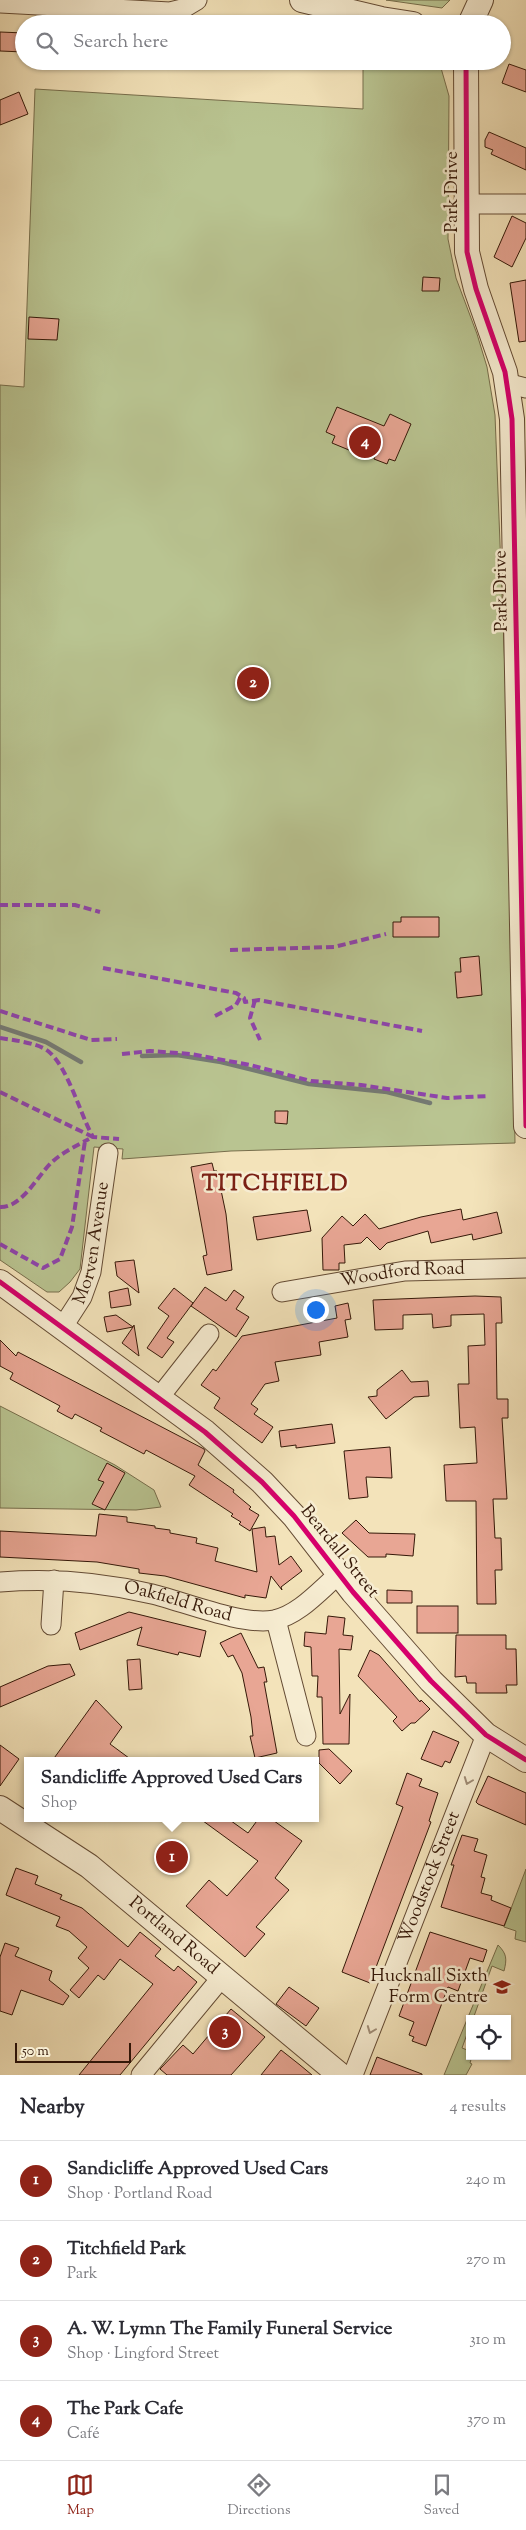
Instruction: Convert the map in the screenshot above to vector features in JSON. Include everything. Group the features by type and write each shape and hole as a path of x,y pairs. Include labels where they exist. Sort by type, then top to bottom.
{"street":[{"path":"0,3 170,12 182,9 197,0"},
{"path":"302,0 364,15"},
{"path":"474,15 481,0"},
{"name":"Park Drive","path":"466,70 468,252 476,289 500,353 516,385 512,419 523,861 526,1126"},
{"path":"467,204 526,204"},
{"name":"Morven Avenue","path":"62,1328 82,1297 91,1272 108,1152"},
{"name":"Woodford Road","path":"282,1292 405,1271 526,1268"},
{"name":"Beardall Street","path":"0,1282 205,1432 262,1482 294,1516 339,1574 431,1681 486,1735 526,1760"},
{"path":"158,1399 209,1334"},
{"name":"Oakfield Road","path":"0,1582 54,1580 97,1584 151,1594 257,1622 276,1620 290,1615 339,1574"},
{"path":"51,1625 54,1580"},
{"path":"276,1620 306,1736"},
{"name":"Woodstock Street","path":"353,2075 486,1735"},
{"name":"Portland Road","path":"0,1808 89,1866 340,2075"},
{"path":"141,2075 222,1977"}],"green space":[{"path":"386,0 450,0 442,8"},
{"path":"363,70 442,70 449,96 448,239 456,278 487,367 495,415 508,749 515,1143 231,1151 122,1159 123,1149 94,1147 80,1269 59,1292 47,1292 0,1260 0,385 24,387 35,89 363,109"},
{"path":"0,1406 115,1465 154,1490 161,1507 136,1510 0,1508"},
{"path":"526,1869 526,1942 515,1939 516,1931 504,1927"},
{"path":"498,1945 506,1957 504,1971 492,1966 474,2015 469,2015"},
{"path":"466,2022 466,2037 462,2048 466,2050 466,2060 471,2060 470,2063 472,2064 466,2075 444,2075"}],"building":[{"path":"0,32 15,33 15,52 0,51"},
{"path":"511,65 526,70 526,92 502,83 507,70 511,70"},
{"path":"19,92 28,114 0,125 0,100"},
{"path":"489,132 526,148 526,170 491,154 493,150 485,147 485,140"},
{"path":"512,216 526,223 526,238 512,267 494,257"},
{"path":"423,277 440,278 439,291 422,291"},
{"path":"526,280 526,341 519,342 510,283"},
{"path":"29,317 59,319 57,340 28,339"},
{"path":"337,407 384,426 390,414 411,424 395,461 389,459 387,464 374,459 376,454 352,443 349,450 332,443 335,436 326,432"},
{"path":"401,917 439,917 439,937 393,937 393,922 401,922"},
{"path":"479,956 482,995 457,998 455,972 461,972 460,958"},
{"path":"275,1111 288,1111 287,1124 275,1123"},
{"path":"212,1163 214,1171 217,1171 226,1214 232,1270 207,1275 203,1256 207,1255 191,1167"},
{"path":"461,1209 463,1220 497,1212 502,1233 473,1240 472,1234 431,1243 428,1231 387,1243 380,1250 367,1237 361,1243 344,1245 345,1263 339,1263 339,1270 323,1270 322,1238 342,1216 353,1226 365,1214 379,1229 421,1217"},
{"path":"307,1210 311,1231 257,1240 253,1217"},
{"path":"134,1260 139,1293 117,1276 115,1262"},
{"path":"205,1287 226,1301 234,1290 244,1297 236,1309 249,1317 236,1337 191,1306"},
{"path":"128,1288 131,1305 111,1308 109,1292"},
{"path":"174,1288 193,1303 167,1338 174,1342 162,1358 147,1348 169,1316 158,1308"},
{"path":"475,1296 501,1297 502,1323 496,1323 497,1399 508,1399 508,1418 502,1418 507,1499 493,1499 495,1538 501,1538 502,1570 495,1570 496,1604 477,1604 476,1501 446,1501 444,1465 477,1463 475,1427 460,1428 458,1384 469,1384 468,1346 485,1345 484,1314 451,1315 451,1326 433,1328 432,1314 403,1315 403,1329 375,1330 373,1300"},
{"path":"348,1303 351,1319 345,1320 348,1337 319,1342 321,1355 275,1362 279,1381 265,1384 251,1404 258,1409 254,1414 273,1427 262,1443 214,1408 220,1398 201,1385 213,1369 216,1371 242,1336 337,1318 335,1306"},
{"path":"116,1315 133,1327 107,1332 104,1317"},
{"path":"134,1325 139,1356 122,1343"},
{"path":"0,1340 16,1356 18,1352 204,1449 205,1451 198,1465 234,1490 233,1492 251,1507 249,1509 259,1515 250,1531 231,1516 233,1514 189,1485 195,1476 146,1450 144,1454 100,1431 102,1428 75,1414 72,1419 66,1416 57,1411 60,1406 10,1379 13,1373 0,1366"},
{"path":"402,1370 411,1382 428,1381 429,1396 414,1397 386,1419 368,1397 377,1396 377,1390"},
{"path":"332,1424 335,1443 296,1448 296,1445 281,1447 279,1431"},
{"path":"390,1447 392,1478 366,1477 368,1497 349,1499 344,1451"},
{"path":"107,1463 125,1473 105,1510 92,1504 104,1482 98,1480"},
{"path":"99,1514 127,1517 127,1522 155,1526 155,1528 170,1530 170,1533 197,1538 196,1543 218,1548 215,1561 257,1572 252,1529 265,1527 266,1537 275,1536 279,1565 291,1556 302,1571 281,1587 282,1590 271,1576 266,1598 245,1595 245,1598 165,1576 139,1573 139,1569 97,1562 0,1557 0,1531 96,1536"},
{"path":"356,1520 369,1533 415,1534 413,1556 386,1554 386,1557 368,1557 342,1533"},
{"path":"387,1590 412,1591 412,1603 387,1603"},
{"path":"417,1606 458,1606 458,1633 417,1633"},
{"path":"129,1612 206,1631 200,1657 179,1652 178,1655 137,1645 142,1627 80,1650 75,1633"},
{"path":"328,1616 345,1618 343,1635 353,1636 351,1650 339,1649 340,1714 350,1694 349,1744 323,1744 322,1697 317,1697 318,1676 312,1676 311,1647 304,1646 305,1632 326,1634"},
{"path":"241,1633 258,1668 264,1667 267,1682 264,1682 277,1753 255,1757 250,1736 253,1736 251,1717 242,1673 233,1655 228,1657 220,1643"},
{"path":"456,1635 506,1635 506,1649 516,1649 517,1685 506,1685 507,1693 476,1693 476,1683 467,1683 466,1676 455,1677"},
{"path":"370,1650 379,1655 420,1702 421,1700 430,1709 415,1723 411,1723 402,1731 393,1721 397,1717 358,1676"},
{"path":"140,1659 142,1689 129,1690 127,1660"},
{"path":"70,1664 75,1675 0,1707 0,1687 48,1666"},
{"path":"96,1700 122,1727 110,1744 128,1757 55,1757"},
{"path":"433,1731 459,1742 450,1763 445,1761 442,1767 421,1759"},
{"path":"0,1745 19,1759 0,1786"},
{"path":"329,1749 352,1771 340,1784 319,1763 319,1750"},
{"path":"407,1773 422,1779 419,1786 438,1793 429,1821 431,1822 370,1983 342,1972 403,1807 396,1804"},
{"path":"488,1776 526,1793 526,1825 476,1802"},
{"path":"204,1822 233,1822 248,1833 256,1822 276,1822 302,1841 275,1878 289,1890 256,1927 265,1934 245,1957 186,1906 209,1880 227,1896 258,1861"},
{"path":"462,1835 478,1839 474,1851 487,1855 481,1877 485,1878 481,1893 492,1896 491,1900 511,1908 504,1926 441,1907 454,1865 451,1865"},
{"path":"16,1868 38,1876 35,1884 62,1895 60,1899 82,1908 128,1947 140,1932 161,1949 155,1956 174,1971 178,1966 197,1982 120,2075 79,2075 153,1984 120,1959 104,1980 98,1975 79,1998 70,1990 89,1968 78,1958 87,1947 69,1931 56,1926 60,1917 6,1895"},
{"path":"430,1932 487,1950 483,1962 470,1958 458,1991 448,1987 426,2046 412,2041 414,2037 409,2035 414,2022 399,2016"},
{"path":"5,1943 19,1948 15,1956 52,1971 49,1980 69,1996 63,2005 21,1990 12,2015 0,2011 0,1957"},
{"path":"289,1987 319,2008 306,2026 276,2004"},
{"path":"231,2009 265,2037 231,2075 167,2075 160,2069 183,2045 193,2054"},
{"path":"281,2050 300,2065 312,2075 261,2075"},
{"path":"377,2057 422,2074 422,2075 370,2075"}],"waterway":[{"path":"0,1027 46,1042 81,1062"},
{"path":"142,1056 177,1055 221,1062 309,1084 387,1092 430,1103"}],"marked path":[{"path":"0,905 75,905 100,912"},
{"path":"230,950 334,947 386,934"},
{"path":"103,968 236,993 244,998 245,1002 259,1000 422,1031"},
{"path":"215,1016 236,1005 241,996"},
{"path":"255,1000 250,1018 260,1040"},
{"path":"0,1011 91,1040 117,1039"},
{"path":"0,1038 32,1044 48,1051 55,1058 68,1079 93,1137 119,1139"},
{"path":"122,1054 150,1051 191,1054 250,1065 311,1081 361,1085 447,1098 489,1096"},
{"path":"0,1092 93,1137"},
{"path":"0,1207 8,1206 22,1197 52,1162 65,1152 89,1139"},
{"path":"0,1244 43,1268 60,1259 72,1227 85,1141"}],"cycle path":[{"path":"466,70 467,252 476,289 505,372 512,419 526,1126"},
{"path":"0,1282 205,1432 262,1482 294,1516 353,1592 431,1681 486,1735 526,1760"}],"place":[{"name":"The Park Cafe","path":"365,442"},
{"name":"Titchfield Park","path":"253,683"},
{"name":"Sandicliffe Approved Used Cars","path":"172,1857"},
{"name":"Hucknall Sixth Form Centre","path":"502,1987"},
{"name":"A. W. Lymn The Family Funeral Service","path":"225,2032"}],"district":[{"name":"TITCHFIELD","path":"275,1185"}]}
